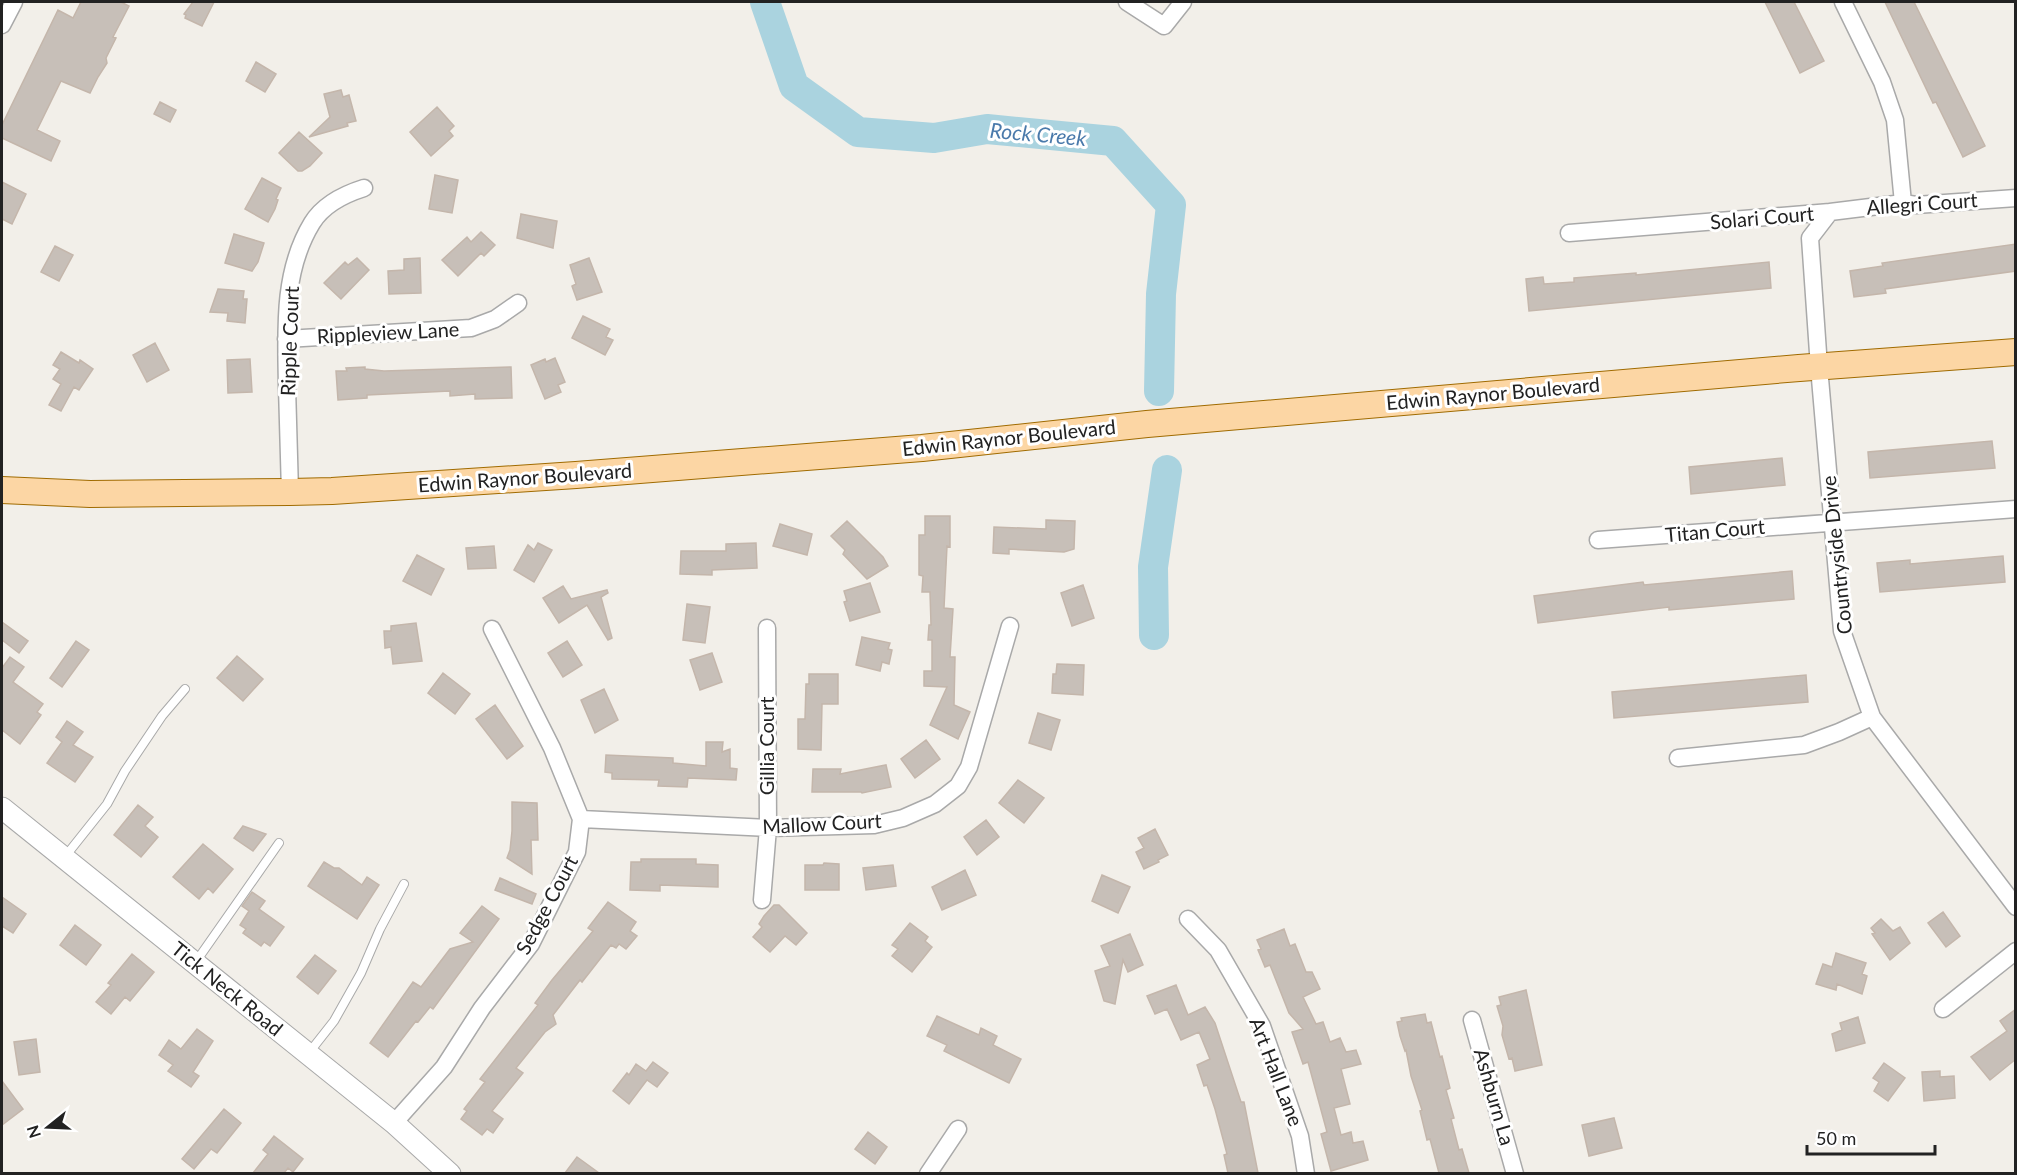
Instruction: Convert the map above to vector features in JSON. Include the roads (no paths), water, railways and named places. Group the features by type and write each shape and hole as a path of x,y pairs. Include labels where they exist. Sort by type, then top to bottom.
{"main road":[{"name":"Edwin Raynor Boulevard","path":"2,490 90,494 290,492 576,475 922,448 1147,424 2016,352"}],"street":[{"path":"2,26 14,2"},
{"path":"1127,2 1164,26 1183,2"},
{"path":"1843,2 1882,82 1895,120 1903,203"},
{"name":"Ripple Court","path":"290,492 287,296 296,261 313,221 328,206 347,194 364,188"},
{"name":"Allegri Court","path":"1830,212 1903,203 1916,205 2016,198"},
{"name":"Solari Court","path":"1569,233 1830,212"},
{"name":"Solari Court","path":"1819,367 1810,238 1830,212"},
{"name":"Rippleview Lane","path":"286,339 471,328 495,319 518,303"},
{"name":"Countryside Drive","path":"1819,367 1842,631 1872,717 2016,907"},
{"name":"Titan Court","path":"1599,540 2016,509"},
{"name":"Mallow Court","path":"580,819 768,828 874,825 903,818 935,804 958,786 969,767 1010,626"},
{"name":"Gillia Court","path":"762,900 768,828 767,628"},
{"name":"Sedge Court","path":"394,1123 444,1067 482,1008 531,945 577,852 580,819 552,748 492,629"},
{"path":"1678,758 1804,745 1872,717"},
{"name":"Tick Neck Road","path":"2,808 394,1123 450,1173"},
{"name":"Art Hall Lane","path":"1188,919 1218,950 1262,1026 1300,1136 1306,1173"},
{"path":"1943,1009 2016,951"},
{"name":"Ashburn La","path":"1472,1020 1515,1173"},
{"path":"928,1173 958,1130"}],"lane":[{"path":"64,859 107,804 162,716 185,689"},
{"path":"195,963 279,843"},
{"path":"308,1054 334,1021 361,974 380,929 404,884"}],"waterway":[{"name":"Rock Creek","path":"765,2 794,86 858,132 934,138 987,129 1113,141 1171,205 1161,294 1159,391"},
{"name":"Rock Creek","path":"1154,635 1153,567 1167,470"}]}
